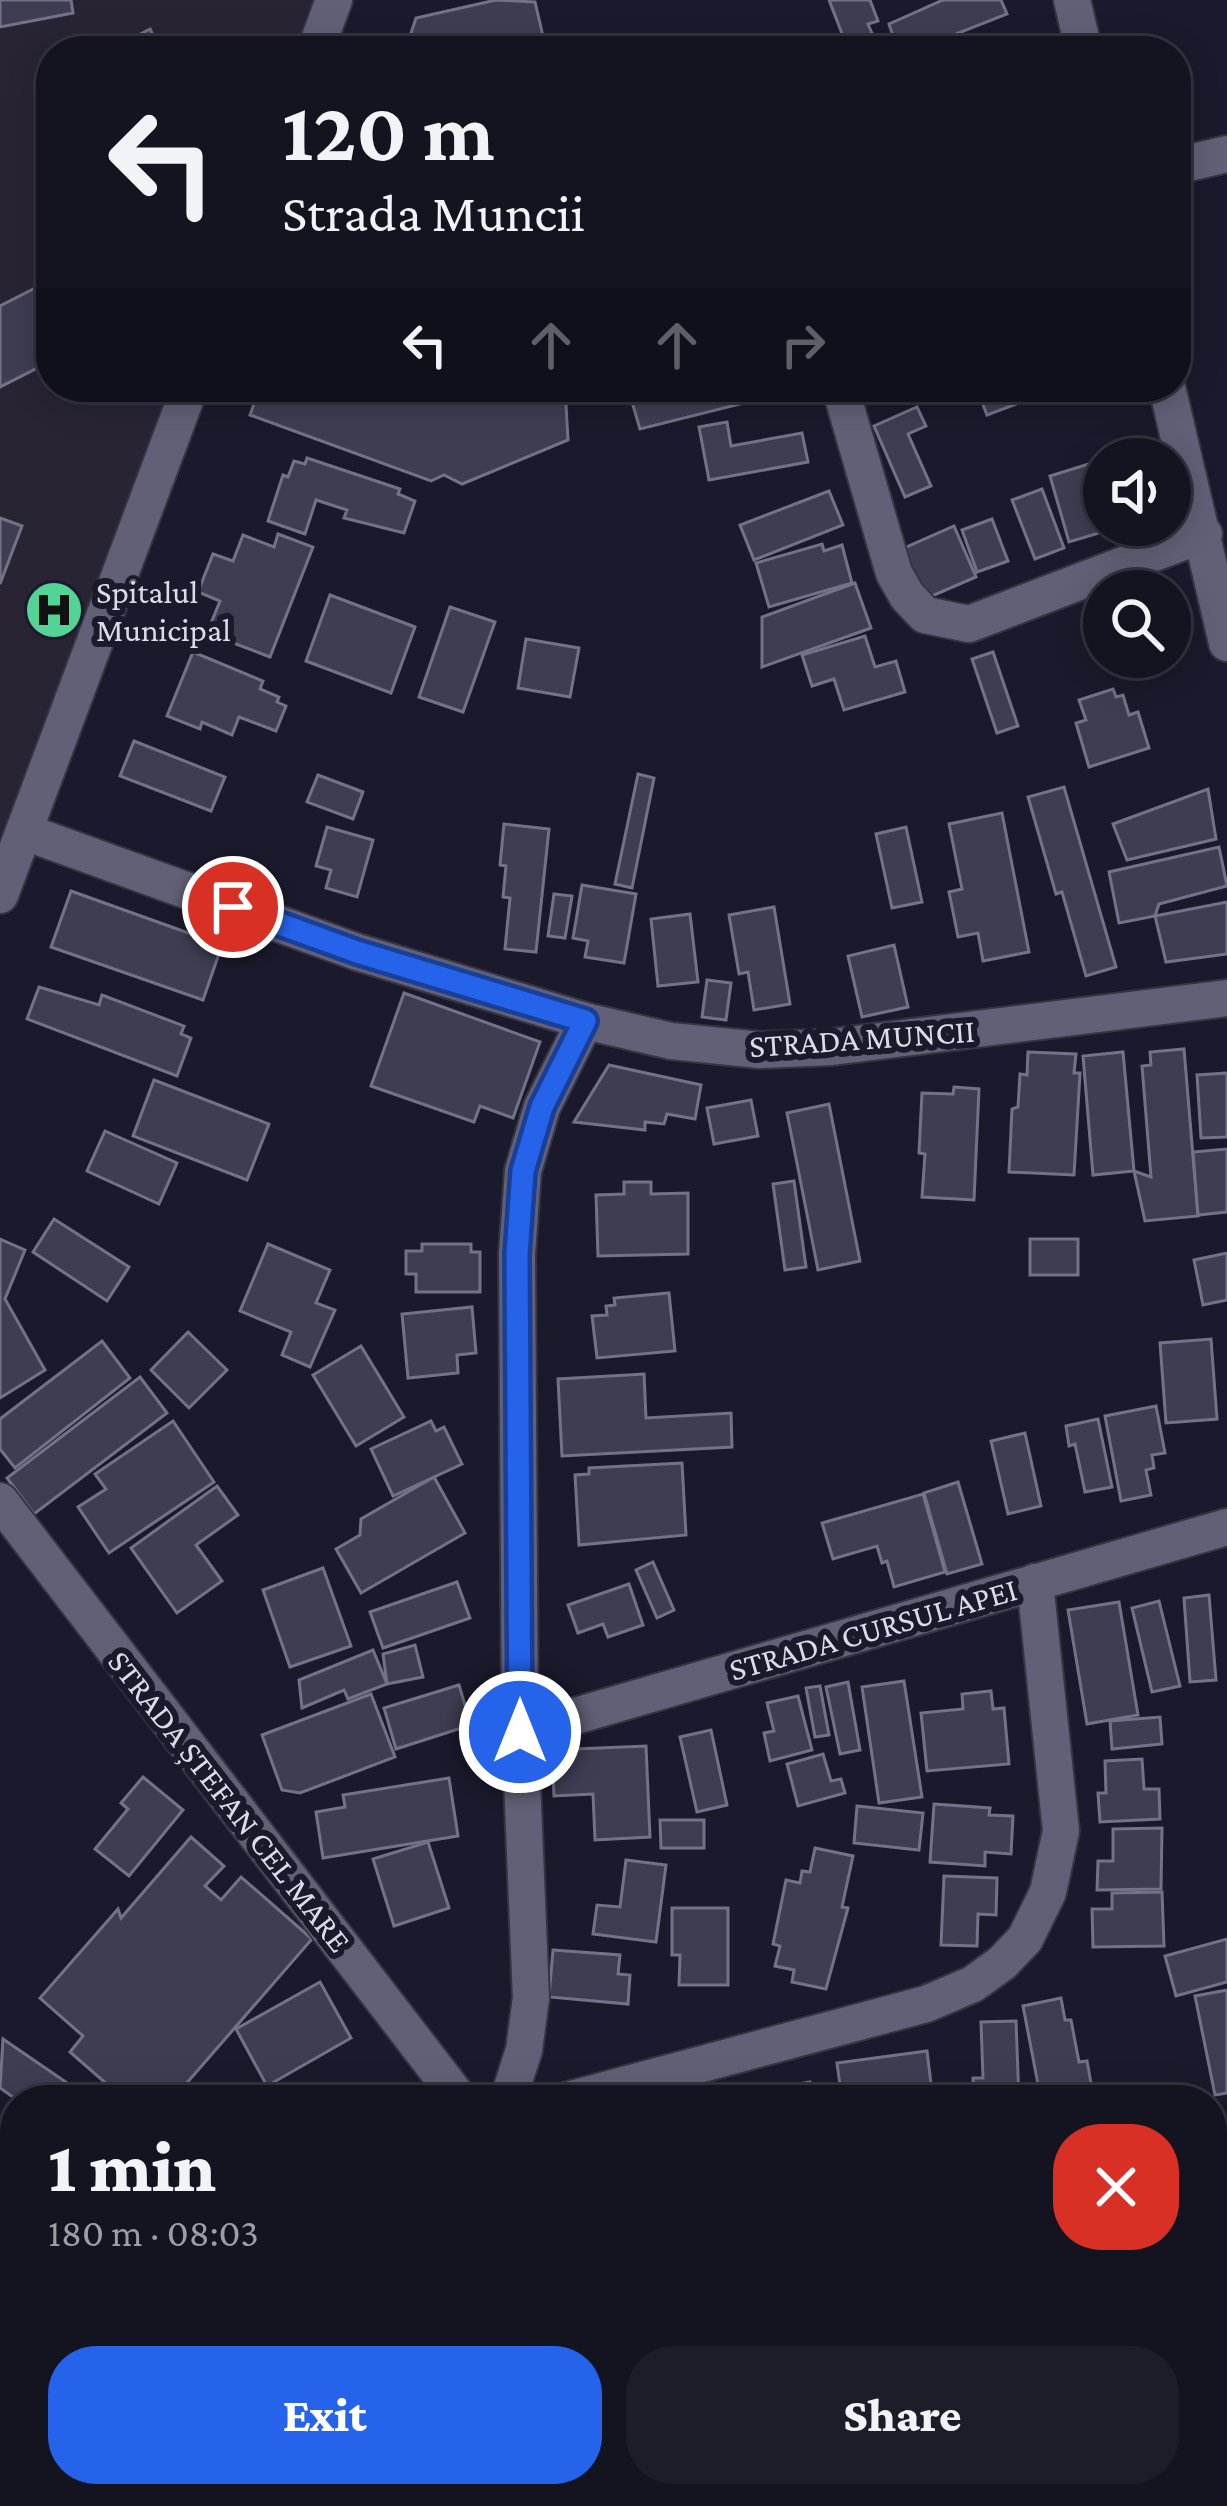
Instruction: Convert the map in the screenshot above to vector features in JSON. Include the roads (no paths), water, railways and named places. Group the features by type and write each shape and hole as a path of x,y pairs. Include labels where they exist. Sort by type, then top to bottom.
{"street":[{"path":"321,36 334,0"},
{"path":"1072,0 1080,36"},
{"path":"1191,162 1227,154"},
{"path":"0,895 184,402"},
{"path":"844,402 894,573 925,615 969,625 1204,534"},
{"path":"1171,402 1227,644"},
{"name":"STRADA MUNCII","path":"26,832 357,952 585,1021 671,1041 778,1050 856,1044 1227,998"},
{"path":"513,2085 524,2050 531,1999 520,1732 517,1254 523,1171 542,1107 585,1021"},
{"name":"STRADA ȘTEFAN CEL MARE","path":"0,1501 448,2085"},
{"name":"STRADA CURSUL APEI","path":"520,1732 1227,1526"},
{"path":"624,2085 926,2004 973,1984 1025,1939 1048,1892 1061,1831 1035,1582"}],"place":[{"name":"Spitalul Municipal","path":"54,610"}]}
